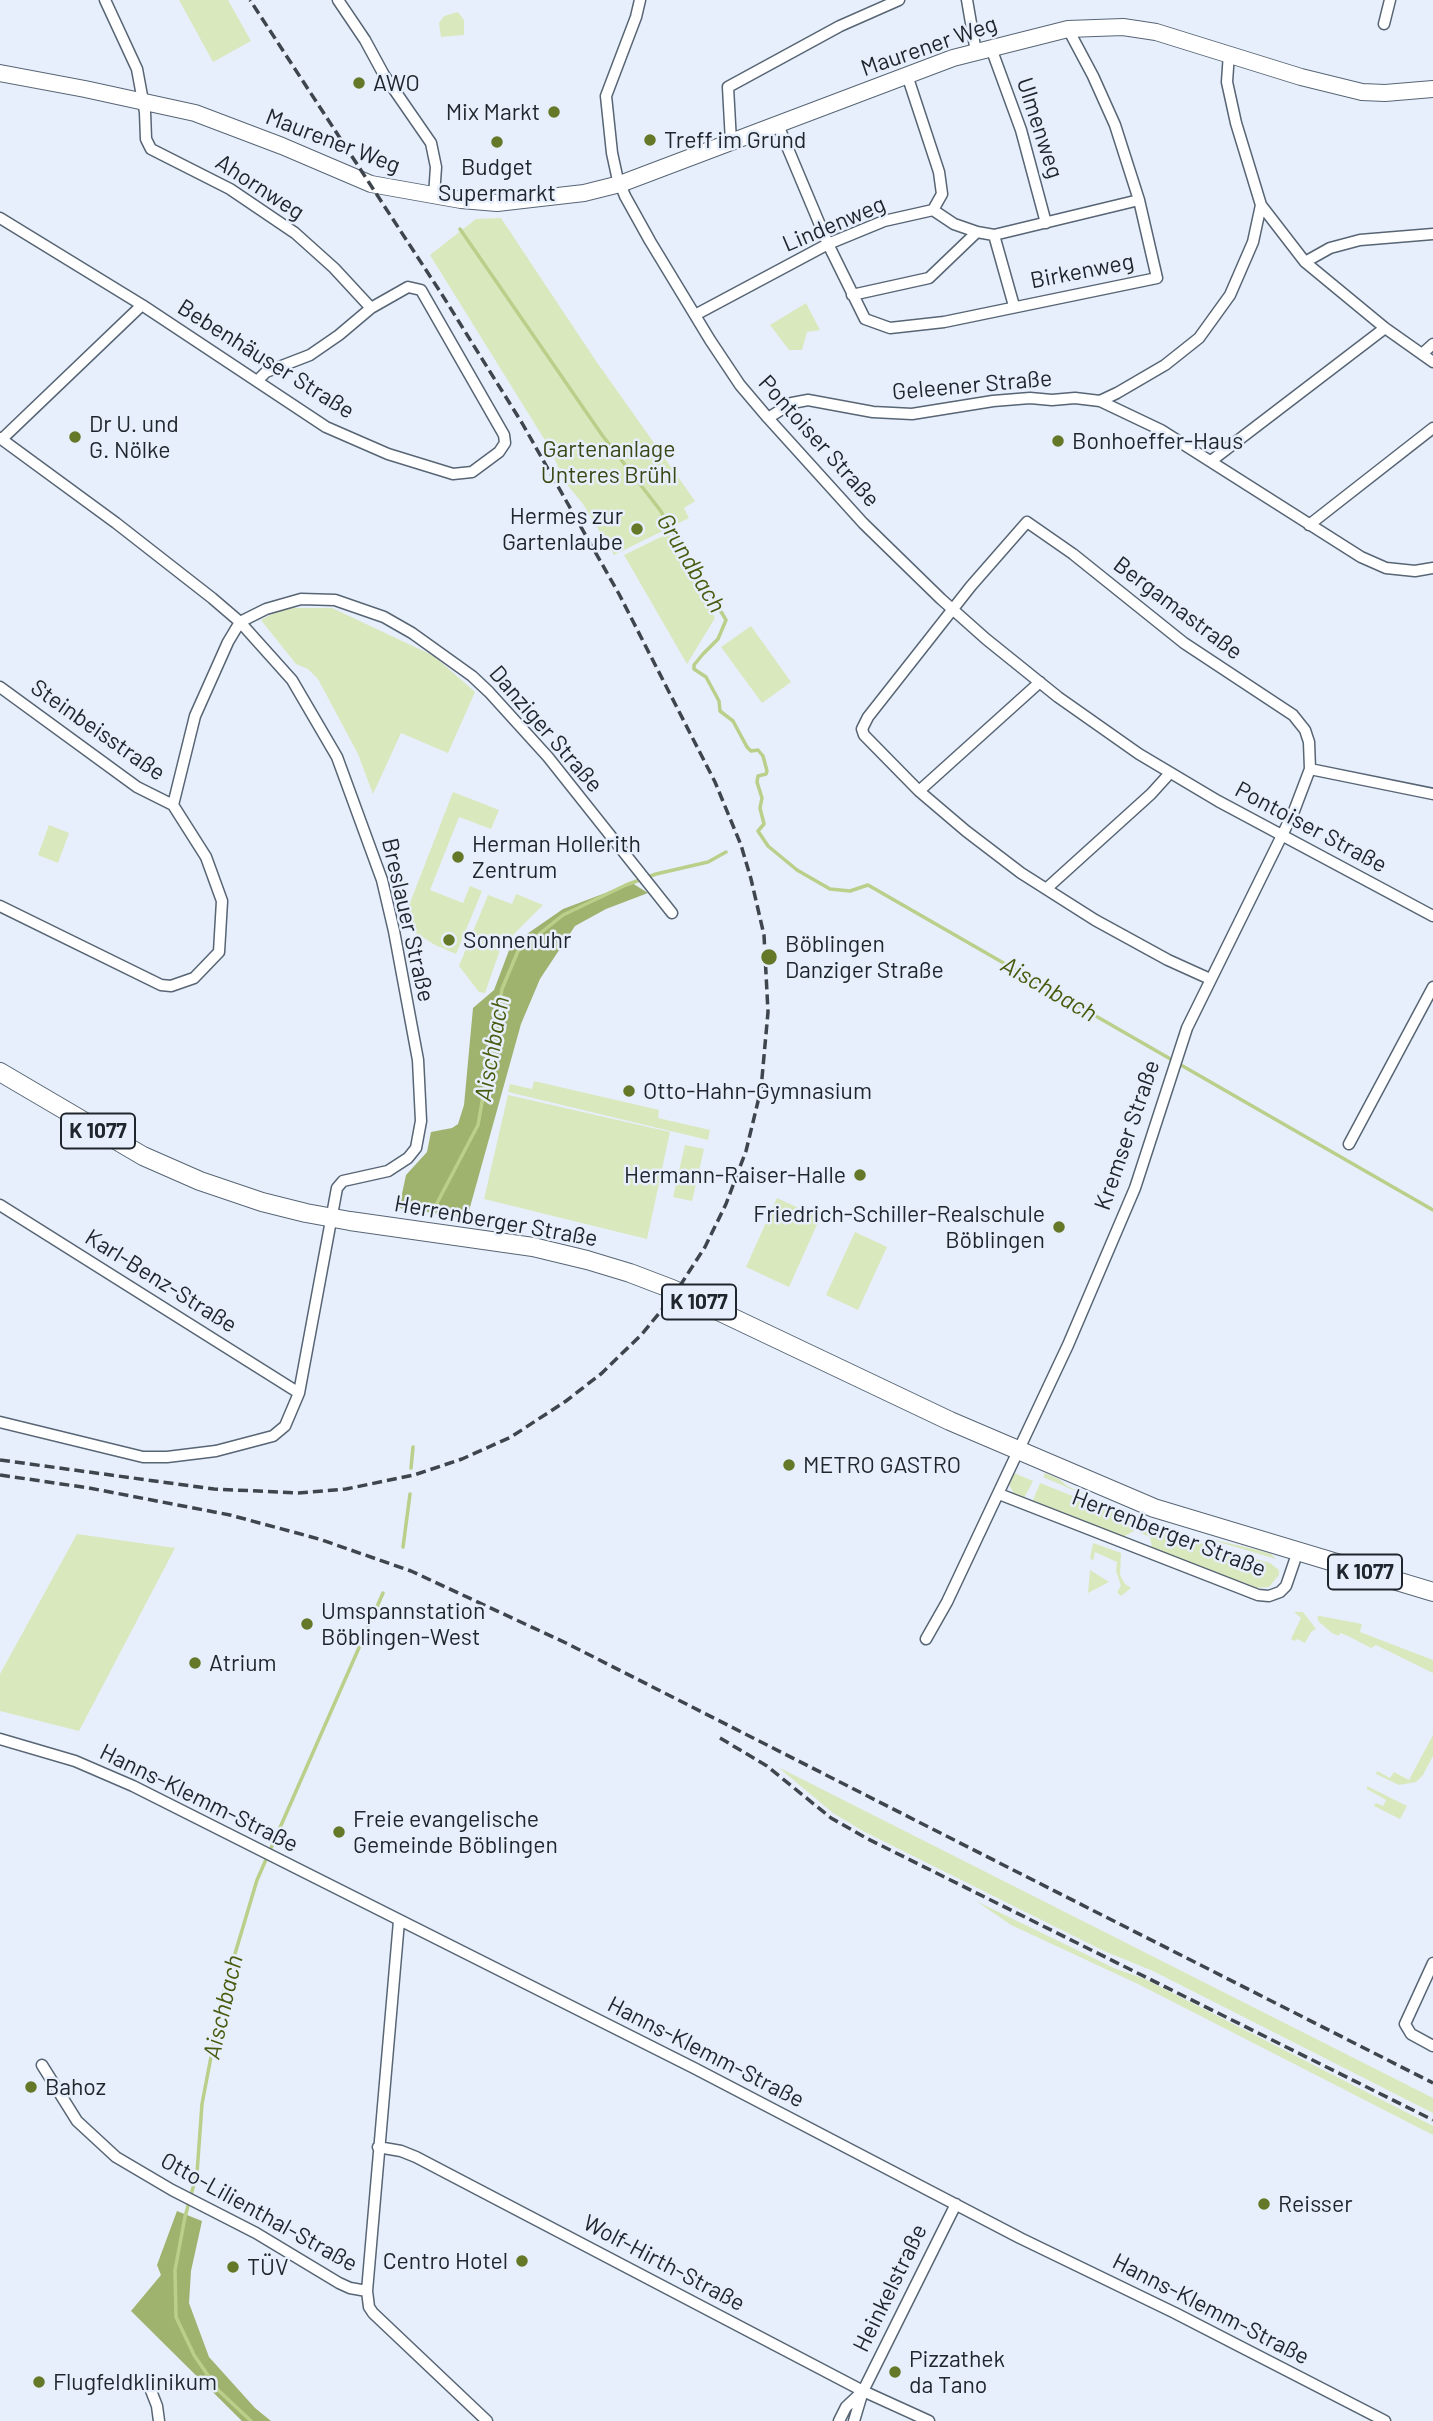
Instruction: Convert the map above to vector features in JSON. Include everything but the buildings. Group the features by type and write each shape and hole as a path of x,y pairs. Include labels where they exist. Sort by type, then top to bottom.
{"main road":[{"name":"Herrenberger Straße","path":"0,1072 94,1128 178,1172 233,1193 331,1217 533,1247 587,1259 630,1273 672,1289 930,1412 1154,1508 1433,1592"}],"street":[{"path":"106,0 137,69 144,101"},
{"path":"338,0 365,40 384,75 431,143 436,167 434,196"},
{"name":"Pontoiser Straße","path":"640,0 606,96 612,153 620,184 650,241 695,315 740,385 768,418 863,523 953,610 1040,682 1170,773 1433,916"},
{"path":"731,142 728,87 840,26 899,0"},
{"name":"Ulmenweg","path":"967,0 984,50 1021,130 1046,223"},
{"path":"1384,24 1390,0"},
{"name":"Maurener Weg","path":"0,73 144,101 210,119 371,184 434,196 497,203 584,193 620,184 907,75 984,50 1068,29 1123,27 1156,32 1301,77 1362,92 1433,89"},
{"name":"Birkenweg","path":"778,125 828,244 865,319 890,328 944,322 1157,278 1139,200 1115,125 1068,29"},
{"path":"1228,53 1227,82 1236,123 1261,205 1305,262 1385,328 1433,362"},
{"path":"907,75 939,172 942,194 933,211 954,224 994,235 1139,200"},
{"name":"Ahornweg","path":"144,101 146,138 151,149 230,189 295,233 334,268 371,309"},
{"path":"1100,401 1165,365 1199,338 1230,295 1253,242 1261,205"},
{"name":"Lindenweg","path":"695,315 828,244 884,221 933,211"},
{"name":"Bebenhäuser Straße","path":"0,218 142,305 326,427 388,454 453,474 472,472 499,452 506,443 503,435 421,289 408,287 371,309"},
{"path":"852,295 929,278 977,232"},
{"path":"1305,262 1330,248 1360,240 1433,234"},
{"path":"994,235 1014,306"},
{"name":"Breslauer Straße","path":"142,305 1,439 116,523 240,622 292,680 337,757 382,880 394,931 418,1060 421,1121 416,1148 408,1158 388,1171 344,1181 334,1195 331,1217"},
{"path":"257,381 266,372 310,355 371,309"},
{"path":"1211,461 1385,328"},
{"path":"1422,354 1433,344"},
{"name":"Geleener Straße","path":"768,418 792,403 808,400 873,412 912,414 1030,398 1100,401 1161,430 1352,553 1386,568 1433,568"},
{"path":"1309,525 1433,428"},
{"name":"Bergamastraße","path":"953,610 1027,522 1073,554 1184,643 1293,715 1305,730 1309,742 1310,769 1283,836"},
{"name":"Danziger Straße","path":"240,622 284,602 301,599 335,600 384,617 412,633 472,676 497,700 548,757 671,913"},
{"path":"953,610 868,717 862,729 866,740 919,791 999,857 1046,889 1142,946 1210,979"},
{"path":"0,906 160,985 171,986 194,978 219,952 222,901 206,857 173,805 195,716 228,642 240,622"},
{"path":"919,791 1040,682"},
{"name":"Steinbeisstraße","path":"0,687 125,779 173,805"},
{"path":"1310,769 1433,794"},
{"path":"1046,889 1151,794 1170,773"},
{"name":"Kremser Straße","path":"1018,1451 1054,1377 1131,1198 1177,1053 1210,979 1283,836"},
{"path":"1349,1144 1433,987"},
{"name":"Karl-Benz-Straße","path":"0,1205 299,1393"},
{"path":"0,1422 143,1457 216,1451 273,1436 285,1426 299,1393 331,1217"},
{"path":"926,1639 947,1602 1018,1451"},
{"name":"Herrenberger Straße","path":"999,1494 1258,1595 1269,1596 1286,1586 1298,1551"},
{"name":"Hanns-Klemm-Straße","path":"0,1738 92,1768 276,1858 1385,2421"},
{"path":"367,2291 399,1921"},
{"path":"1433,1963 1405,2024 1411,2034 1433,2046"},
{"name":"Otto-Lilienthal-Straße","path":"42,2065 66,2106 90,2136 133,2168 266,2239 339,2283 367,2291 369,2307 373,2314 488,2421"},
{"name":"Wolf-Hirth-Straße","path":"378,2147 401,2151 428,2163 863,2391 929,2421"},
{"name":"Heinkelstraße","path":"854,2421 863,2391 956,2204"},
{"path":"150,2388 159,2421"},
{"name":"Heinkelstraße","path":"839,2421 846,2407 863,2391"}],"green space":[{"path":"179,0 228,0 251,41 213,62"},
{"path":"458,12 464,20 464,35 441,37 439,23 444,16"},
{"name":"Gartenanlage Unteres Brühl","path":"501,218 596,361 695,501 684,508 689,518 614,555 583,504 564,481 551,450 430,255 476,219"},
{"path":"806,303 820,330 807,332 802,350 789,350 770,325"},
{"path":"669,533 715,618 687,664 624,555"},
{"path":"283,608 332,608 434,656 475,692 448,753 401,733 373,794 358,754 318,679 308,669 296,664 261,620"},
{"path":"751,626 791,682 762,703 721,647"},
{"path":"453,792 499,810 491,829 459,817 430,890 463,903 470,886 482,891 456,954 413,931 408,908"},
{"path":"49,825 69,833 58,863 38,855"},
{"path":"632,883 648,893 606,909 575,926 540,979 521,1024 467,1218 399,1208 406,1175 427,1152 431,1132 452,1128 458,1124 464,1105 473,1008 494,990 511,945 563,909"},
{"path":"516,894 543,905 501,947 485,993 479,992 459,966 488,895 512,904"},
{"path":"534,1081 659,1110 658,1118 710,1130 708,1140 508,1092 510,1084 532,1089"},
{"path":"508,1095 670,1132 647,1239 484,1199"},
{"path":"685,1145 704,1149 692,1201 673,1197"},
{"path":"777,1198 820,1218 789,1287 746,1267"},
{"path":"855,1232 887,1247 858,1310 826,1295"},
{"path":"1014,1473 1033,1481 1023,1500 1014,1494 1009,1484"},
{"path":"1045,1473 1067,1486 1122,1511 1043,1477"},
{"path":"1040,1483 1138,1522 1134,1531 1123,1537 1032,1503"},
{"path":"1141,1524 1166,1532 1165,1537 1173,1539 1176,1536 1270,1563 1279,1570 1279,1575 1269,1587 1255,1588 1152,1548 1150,1537 1138,1532"},
{"path":"77,1534 175,1548 79,1731 0,1711 0,1674"},
{"path":"1202,1537 1258,1550 1271,1554 1276,1559"},
{"path":"1093,1543 1121,1553 1120,1575 1131,1588 1121,1596 1117,1592 1121,1586 1116,1571 1117,1562 1095,1552 1093,1561 1090,1558"},
{"path":"1090,1570 1109,1582 1088,1593"},
{"path":"1294,1612 1303,1612 1316,1629 1305,1643 1291,1639 1301,1618"},
{"path":"1317,1617 1362,1624 1360,1632 1433,1660 1433,1673 1376,1645 1371,1648 1348,1636 1332,1633 1319,1622"},
{"path":"1433,1735 1433,1756 1416,1782 1399,1785 1376,1774 1377,1771 1390,1778 1394,1772 1409,1780"},
{"path":"778,1767 1433,2098 1433,2113 1153,1971 1104,1951 863,1831 833,1813"},
{"path":"1367,1786 1407,1806 1400,1819 1374,1806 1376,1803 1383,1806 1386,1800 1367,1789"},
{"path":"976,1901 1114,1968 1145,1979 1433,2126 1433,2135 1140,1985 1011,1925"},
{"path":"177,2211 202,2221 191,2271 189,2303 209,2357 255,2408 271,2421 242,2421 131,2311 161,2275 157,2265"}],"waterway":[{"name":"Aischbach","path":"460,229 602,435 660,510 726,620 718,639 694,665 694,669 706,677 719,701 720,711 733,721 747,747 751,751 758,750 763,756 767,771 766,774 758,776 757,782 762,798 760,808 764,824 758,831 768,846 797,870 830,889 850,891 868,885 1433,1210"},
{"name":"Aischbach","path":"436,1205 478,1125 502,989 518,951 563,915 626,885 656,874 708,862 726,852"},
{"name":"Aischbach","path":"411,1468 413,1447"},
{"name":"Aischbach","path":"403,1547 410,1494"},
{"name":"Aischbach","path":"251,2421 218,2390 194,2355 176,2317 175,2270 197,2173 202,2104 223,1994 257,1880 383,1593"}],"railway":[{"path":"0,1460 214,1489 298,1493 346,1489 414,1475 462,1459 511,1437 566,1401 602,1373 642,1334 674,1295 705,1247 726,1204 746,1151 761,1089 768,1012 764,935 741,845 715,782 619,594 522,423 441,293 250,0"},
{"path":"0,1475 89,1488 230,1515 319,1539 411,1571 566,1643 1433,2083"},
{"path":"720,1738 767,1766 831,1818 868,1839 1433,2120"}],"place":[{"name":"AWO","path":"359,83"},
{"name":"Mix Markt","path":"554,112"},
{"name":"Treff im Grund","path":"650,140"},
{"name":"Budget Supermarkt","path":"497,142"},
{"name":"Dr U. und G. Nölke","path":"75,437"},
{"name":"Bonhoeffer-Haus","path":"1058,441"},
{"name":"Hermes zur Gartenlaube","path":"637,529"},
{"name":"Herman Hollerith Zentrum","path":"458,857"},
{"name":"Sonnenuhr","path":"449,940"},
{"name":"Böblingen Danziger Straße","path":"769,957"},
{"name":"Otto-Hahn-Gymnasium","path":"629,1091"},
{"name":"Hermann-Raiser-Halle","path":"860,1175"},
{"name":"Friedrich-Schiller-Realschule Böblingen","path":"1059,1227"},
{"name":"METRO GASTRO","path":"789,1465"},
{"name":"Umspannstation Böblingen-West","path":"307,1624"},
{"name":"Atrium","path":"195,1663"},
{"name":"Freie evangelische Gemeinde Böblingen","path":"339,1832"},
{"name":"Bahoz","path":"31,2087"},
{"name":"Reisser","path":"1264,2204"},
{"name":"Centro Hotel","path":"522,2261"},
{"name":"TÜV","path":"233,2267"},
{"name":"Pizzathek da Tano","path":"895,2372"},
{"name":"Flugfeldklinikum","path":"39,2382"}],"water label":[{"name":"Grundbach","path":"691,563"}]}
